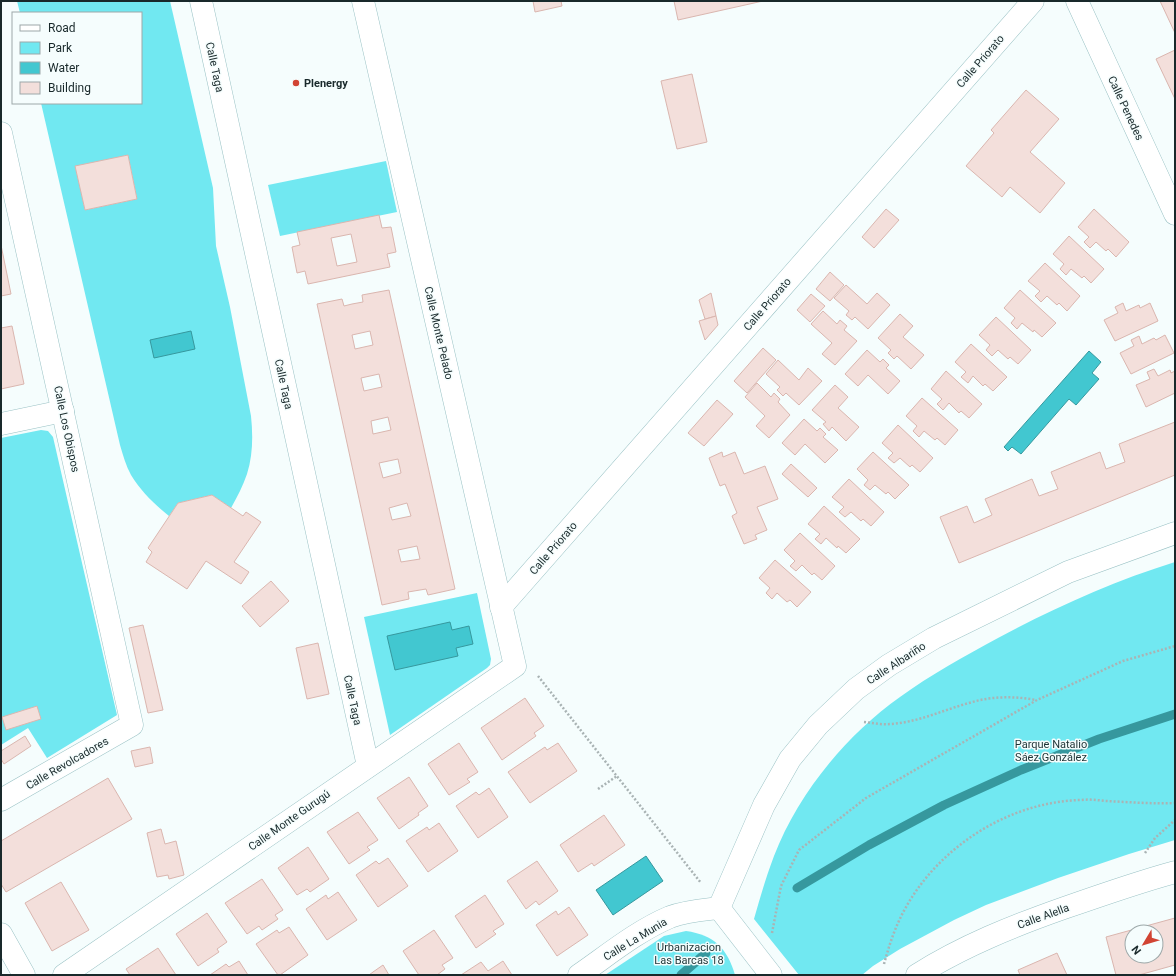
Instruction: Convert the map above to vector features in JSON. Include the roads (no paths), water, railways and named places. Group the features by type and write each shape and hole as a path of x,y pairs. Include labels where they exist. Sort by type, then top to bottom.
{"street":[{"name":"Calle Taga","path":"201,1 368,766"},
{"name":"Calle Monte Pelado","path":"363,1 515,666"},
{"name":"Calle Priorato","path":"501,607 1033,1"},
{"name":"Calle Penedes","path":"1077,1 1175,214"},
{"name":"Calle Los Obispos","path":"1,133 132,725"},
{"path":"1,424 63,411"},
{"name":"Calle Albariño","path":"719,908 764,805 790,760 818,725 856,689 889,665 934,638 1060,575 1175,533"},
{"name":"Calle Monte Gurugú","path":"64,975 515,666"},
{"name":"Calle Revolcadores","path":"1,800 132,725"},
{"name":"Calle Alella","path":"917,975 966,948 1018,924 1088,899 1175,872"},
{"path":"719,908 771,975"},
{"name":"Calle La Munia","path":"579,975 654,925 671,917 689,912 719,908"},
{"path":"1,934 24,975"}],"water":[{"path":"191,331 195,349 154,358 150,340"},
{"path":"1089,351 1101,362 1092,373 1099,379 1076,405 1069,399 1021,454 1012,447 1008,451 1004,447"},
{"path":"450,622 452,630 469,626 473,644 456,648 458,656 395,670 387,636"},
{"path":"646,856 663,881 613,915 596,890"}],"waterway":[{"path":"797,888 869,845 944,805 1021,770 1099,739 1175,714"},
{"path":"681,975 706,953"}],"place":[{"name":"Plenergy","path":"296,83"}],"park label":[{"name":"Parque Natalio Sáez González","path":"1051,750"},
{"name":"Urbanizacion Las Barcas 18","path":"689,953"}]}
